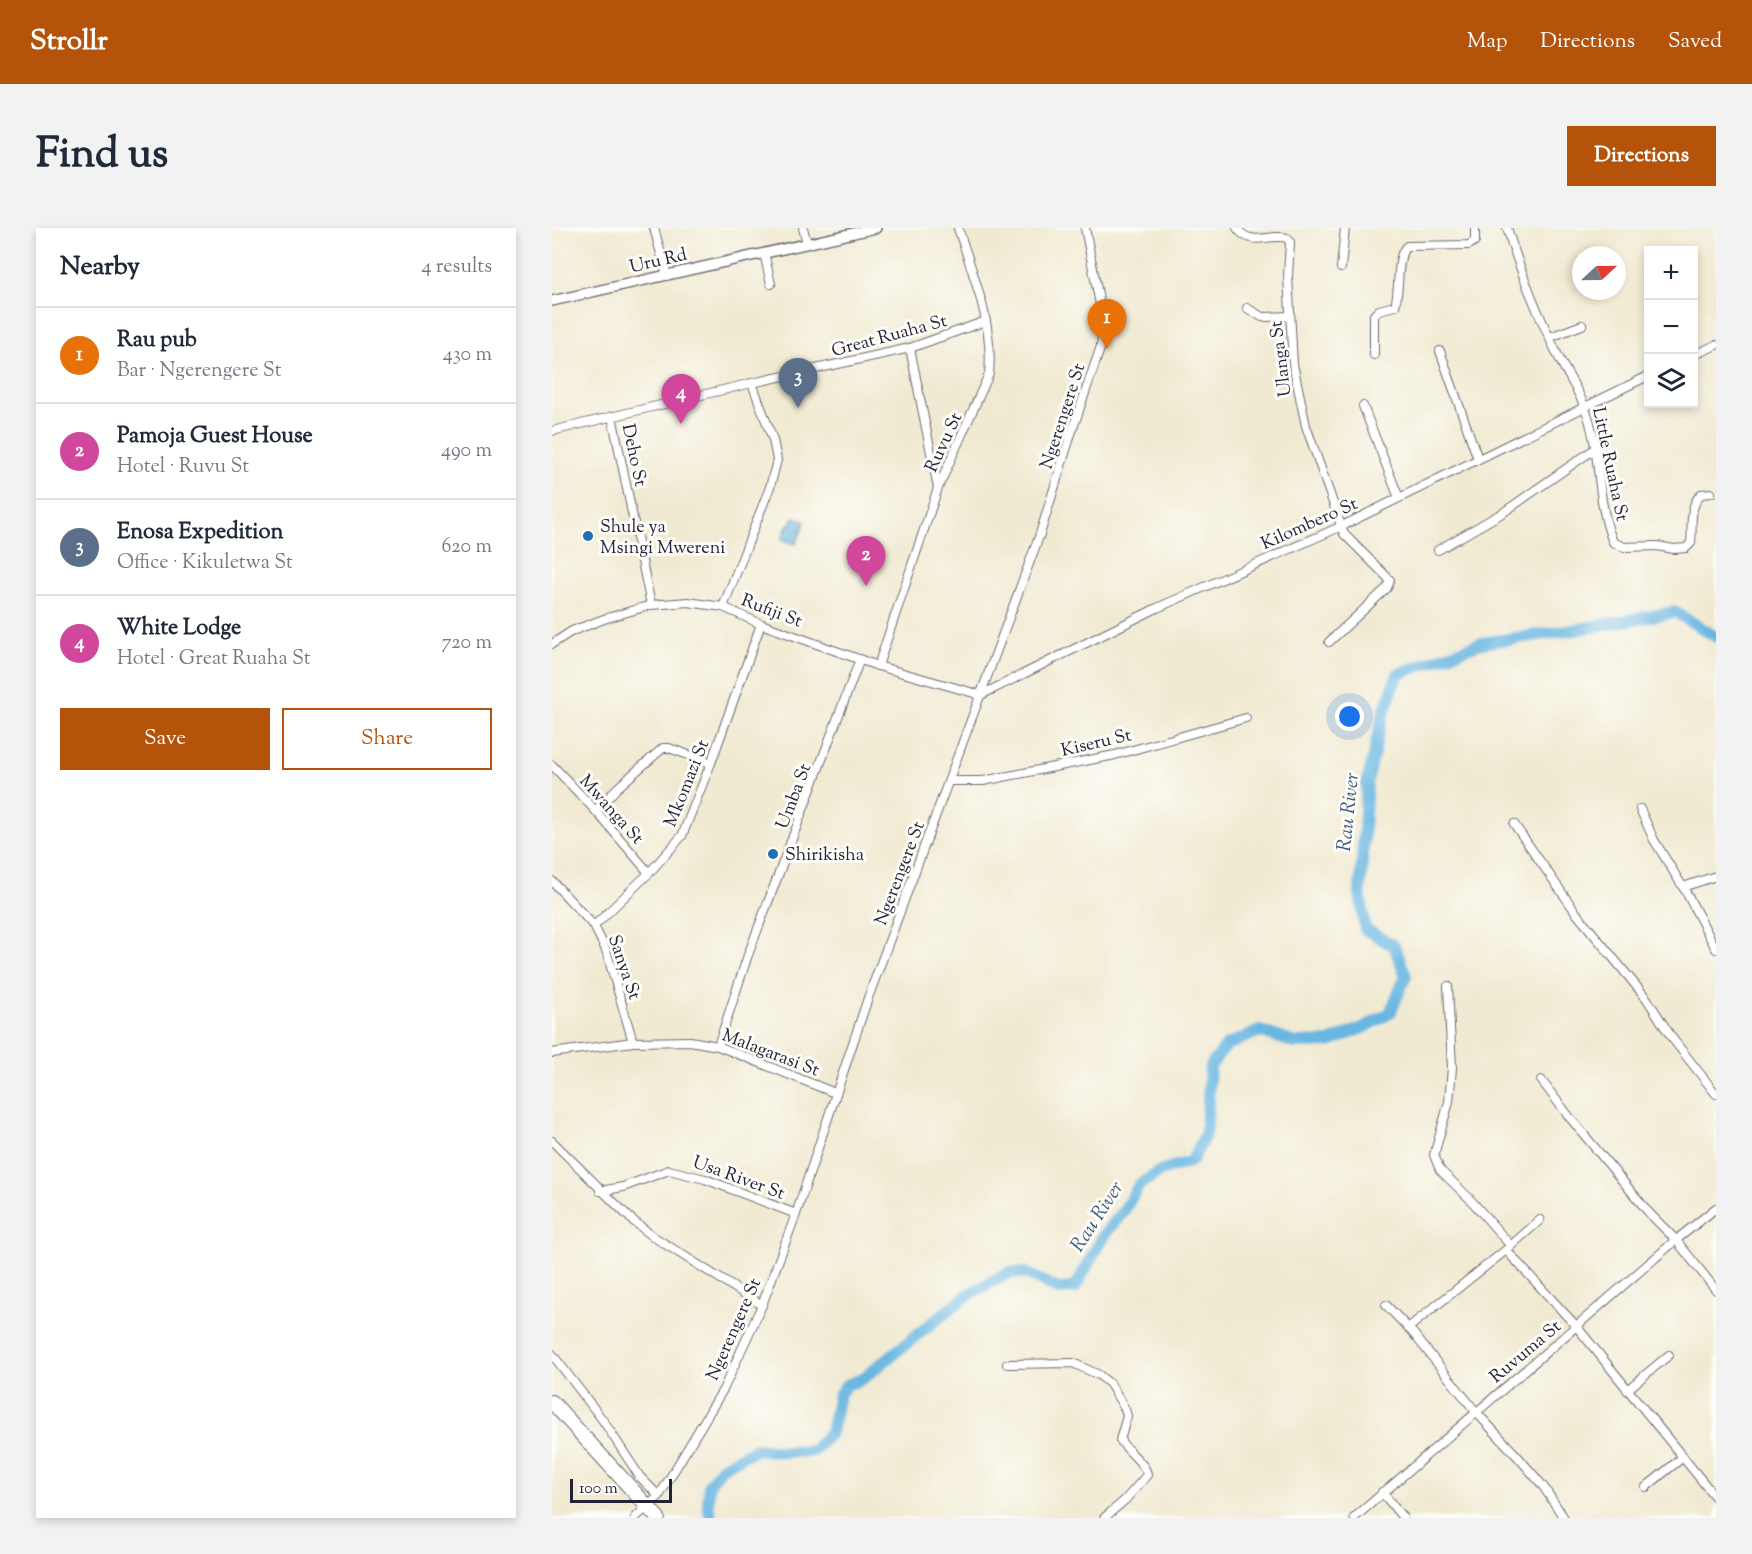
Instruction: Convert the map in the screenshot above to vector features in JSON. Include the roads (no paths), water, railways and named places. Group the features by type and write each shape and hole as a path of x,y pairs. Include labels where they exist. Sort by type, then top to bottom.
{"highway":[{"path":"552,1402 654,1502 658,1518"}],"street":[{"path":"654,228 667,276"},
{"path":"803,228 807,243"},
{"name":"Uru Rd","path":"552,302 876,228"},
{"name":"Ruvu St","path":"878,666 938,488 989,374 990,355 986,321 958,228"},
{"name":"Ngerengere St","path":"654,1502 724,1388 762,1305 796,1214 868,998 1040,534 1101,346 1104,325 1085,228"},
{"name":"Ulanga St","path":"1237,228 1241,233 1255,240 1280,237 1288,239 1293,364 1301,407 1316,458 1348,539 1389,578 1390,582 1384,591 1329,642"},
{"path":"1341,268 1345,228"},
{"path":"1374,355 1374,315 1379,310 1395,306 1399,288 1400,254 1403,248 1471,244 1475,241 1476,228"},
{"name":"Little Ruaha St","path":"1508,228 1521,273 1585,407 1596,448 1601,498 1609,532 1616,544 1686,548 1691,543 1690,525 1695,503 1701,494 1711,493"},
{"path":"764,253 771,284"},
{"path":"1247,308 1262,318 1290,316"},
{"name":"Great Ruaha St","path":"552,431 910,348 986,321"},
{"path":"1550,337 1582,325"},
{"path":"910,348 938,488"},
{"path":"1697,354 1715,348"},
{"path":"1440,351 1478,459"},
{"name":"Kilombero St","path":"981,695 1156,608 1342,526 1644,378"},
{"path":"723,607 767,496 777,460 773,440 752,383"},
{"path":"1363,406 1399,498"},
{"name":"Deho St","path":"612,416 651,605"},
{"path":"1438,550 1504,512 1596,448"},
{"name":"Rufiji St","path":"552,644 572,631 604,619 651,605 688,602 723,607 761,624 878,666 981,695"},
{"name":"Mkomazi St","path":"594,926 649,873 682,836 761,624"},
{"name":"Umba St","path":"718,1046 748,955 860,659"},
{"name":"Kiseru St","path":"950,781 983,781 1115,755 1246,718"},
{"path":"596,811 617,788 663,748 711,763"},
{"name":"Mwanga St","path":"552,765 596,811 649,873"},
{"path":"1640,809 1654,840 1683,887 1716,949"},
{"path":"1514,824 1577,914 1647,999 1672,1038 1716,1094"},
{"path":"1683,887 1716,876"},
{"name":"Sanya St","path":"552,881 594,926 606,950 633,1042"},
{"path":"1448,986 1452,1046 1449,1102 1434,1155 1440,1170 1469,1198 1543,1292 1577,1327 1716,1498"},
{"name":"Malagarasi St","path":"552,1053 633,1042 690,1041 718,1046 836,1093"},
{"path":"1541,1080 1650,1214 1676,1240 1716,1290"},
{"path":"552,1141 600,1191 632,1220 654,1237 762,1305"},
{"name":"Usa River St","path":"600,1191 623,1187 669,1170 705,1179 796,1214"},
{"name":"Ruvuma St","path":"1354,1518 1716,1208"},
{"path":"1408,1328 1540,1220"},
{"path":"1386,1305 1408,1328 1476,1412 1543,1486 1564,1518"},
{"path":"552,1354 602,1419 654,1502 635,1518"},
{"path":"1627,1390 1669,1355"},
{"path":"1007,1364 1073,1362 1099,1375 1118,1394 1127,1416 1120,1440 1146,1468 1148,1475 1104,1518"},
{"path":"1646,1487 1683,1457"},
{"path":"1382,1492 1403,1518"}],"water":[{"path":"794,517 805,522 796,544 782,539 788,524 790,525"}],"waterway":[{"name":"Rau River","path":"711,1518 708,1506 709,1485 721,1468 756,1449 784,1452 813,1451 831,1432 839,1395 846,1385 862,1379 966,1296 1010,1272 1026,1273 1058,1289 1075,1288 1104,1235 1123,1212 1139,1185 1160,1171 1192,1161 1206,1133 1210,1066 1227,1045 1260,1031 1295,1043 1329,1042 1365,1027 1390,1013 1406,976 1394,946 1365,929 1360,892 1367,783 1383,714 1398,674 1481,643 1574,630 1675,612 1716,637"}],"place":[{"name":"Rau pub","path":"1107,349"},
{"name":"Enosa Expedition","path":"798,408"},
{"name":"White Lodge","path":"681,424"},
{"name":"Shule ya Msingi Mwereni","path":"588,536"},
{"name":"Pamoja Guest House","path":"866,586"},
{"name":"Shirikisha","path":"773,854"}]}
